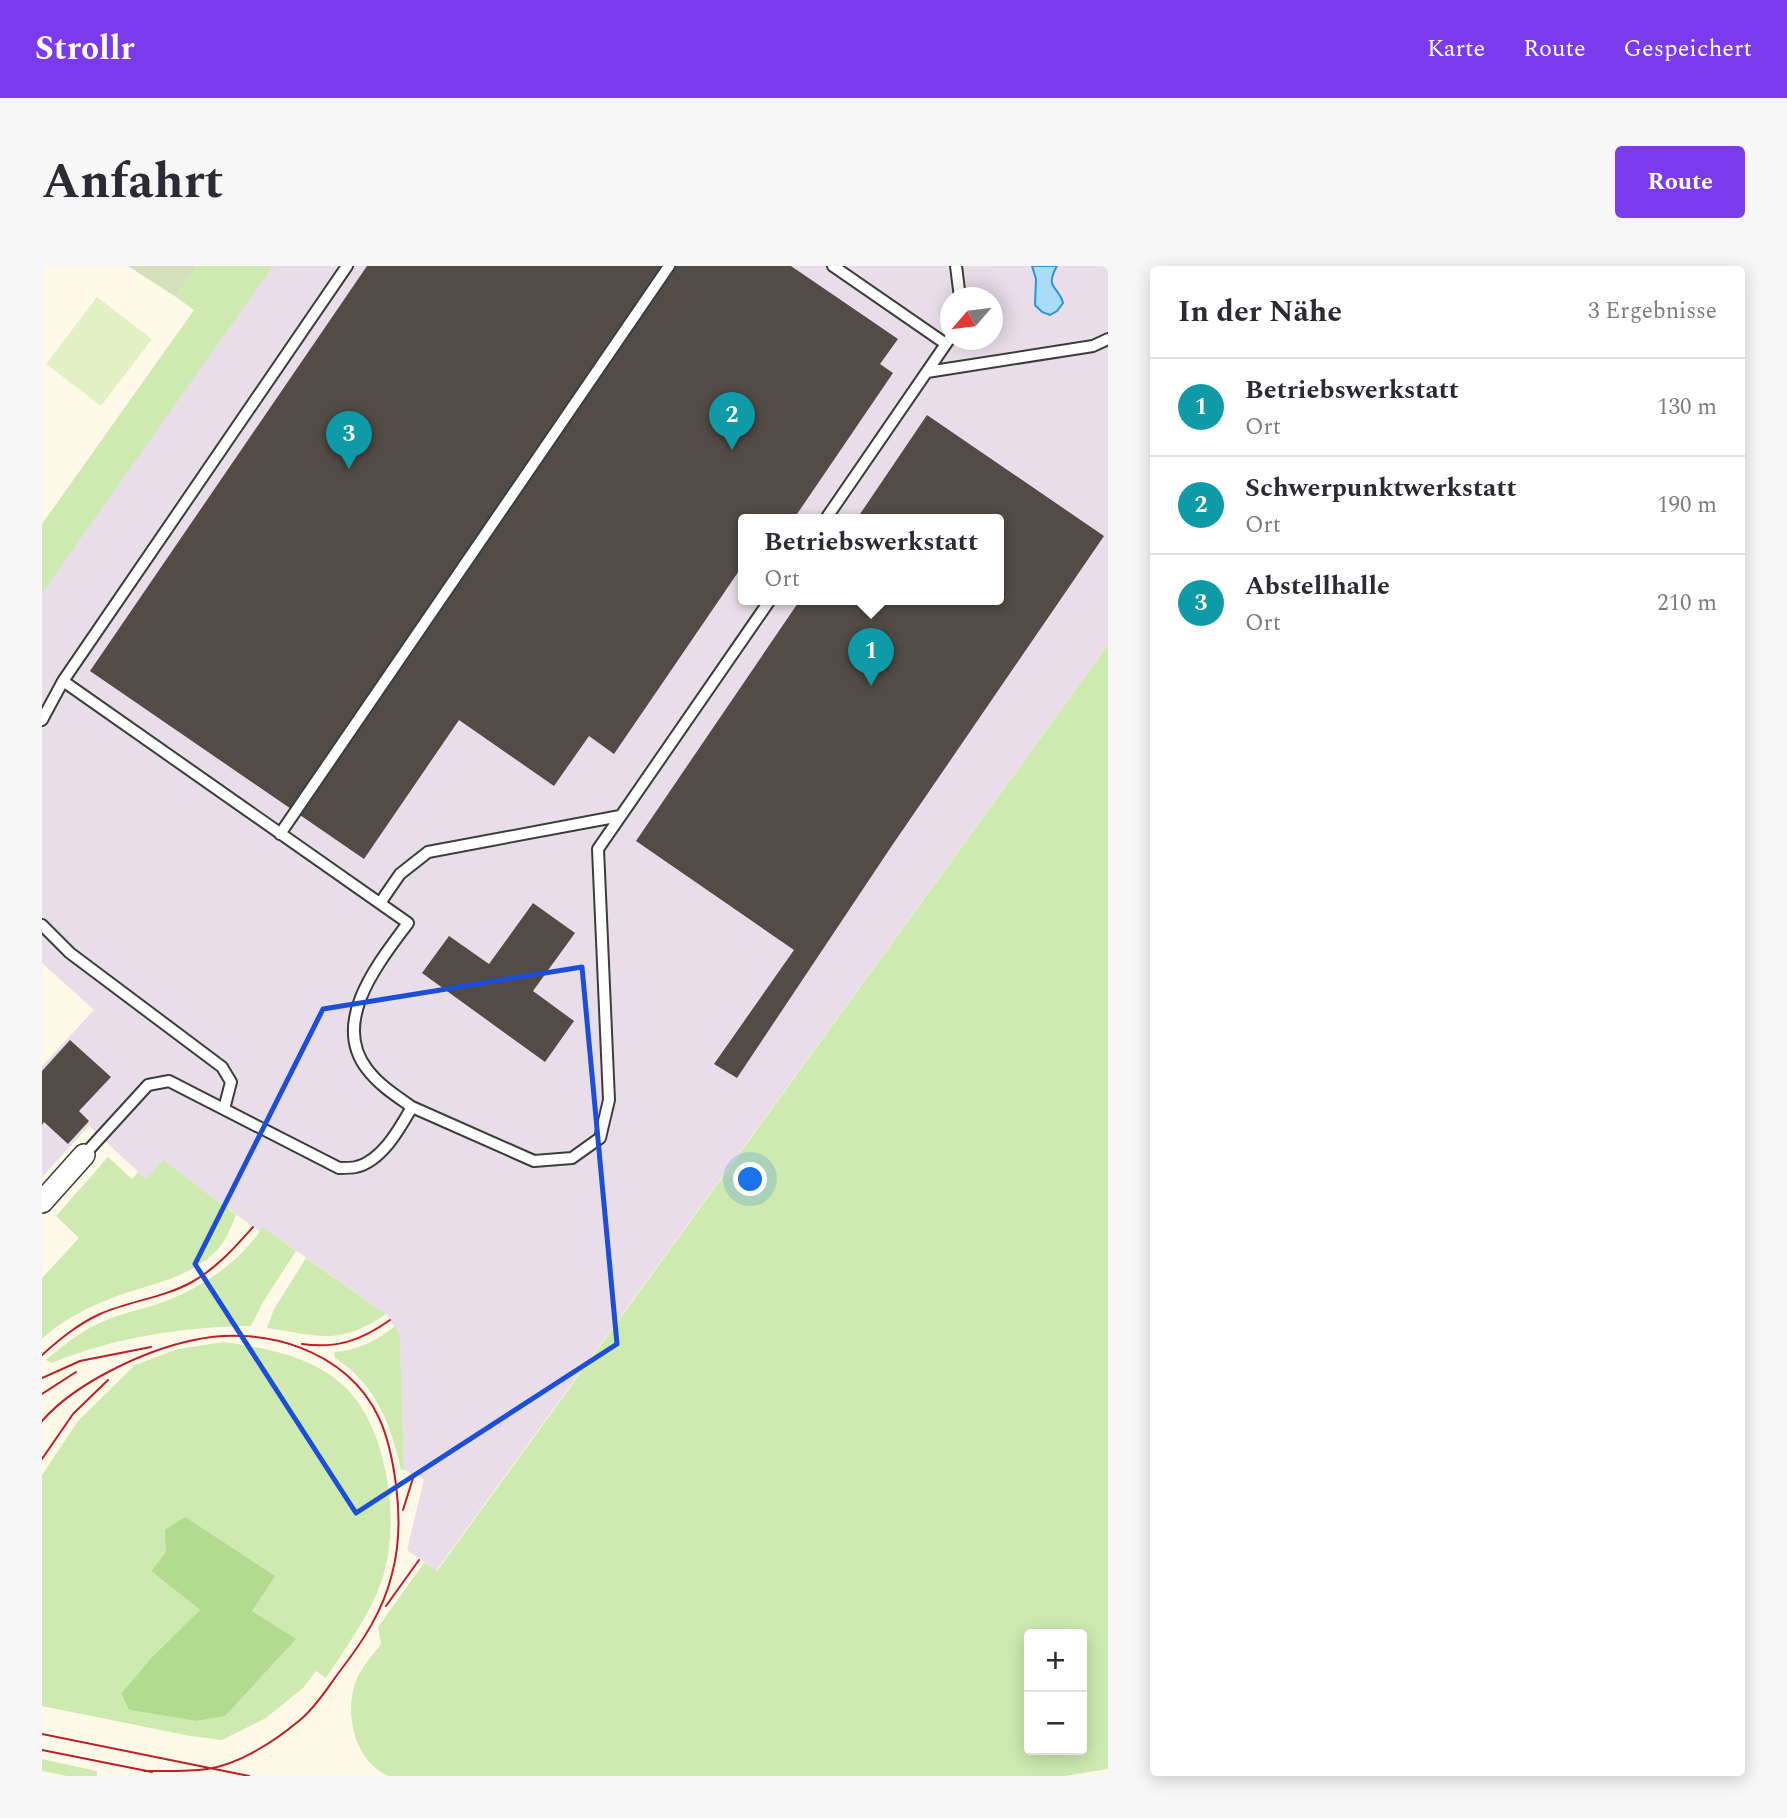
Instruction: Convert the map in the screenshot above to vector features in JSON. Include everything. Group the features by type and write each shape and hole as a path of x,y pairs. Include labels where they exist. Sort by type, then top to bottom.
{"street":[{"path":"42,1202 84,1155"}],"lane":[{"path":"42,719 63,681 347,266"},
{"path":"280,834 669,266"},
{"path":"834,266 940,336"},
{"path":"956,266 959,287"},
{"path":"927,372 1093,346 1108,340"},
{"path":"829,514 942,350"},
{"path":"63,681 408,923 372,972 356,1009 356,1043 365,1067 386,1089 412,1107 534,1161 572,1158 600,1138 609,1100 598,849 766,605"},
{"path":"380,903 400,874 428,852 620,816"},
{"path":"42,925 70,953 222,1067 231,1082 224,1109"},
{"path":"84,1155 148,1085 169,1081 340,1168 357,1167 377,1155 398,1130 412,1107"}],"highlighted area":[{"path":"582,967 617,1344 356,1513 195,1264 323,1009"}],"shaded area":[{"path":"272,266 1108,266 1108,645 436,1571 407,1550 424,1479 404,1470 400,1336 386,1314 264,1228 260,1232 163,1161 146,1179 89,1126 42,1177 42,1066 94,1010 42,963 42,592"}],"green space":[{"path":"128,266 197,266 176,297"},
{"path":"197,266 273,266 42,593 42,524 194,310 176,297"},
{"path":"97,297 152,339 101,406 46,364"},
{"path":"1108,645 1108,1769 1065,1776 389,1776 369,1762 362,1752 353,1728 351,1703 361,1672 381,1644 378,1627 424,1563 437,1571"},
{"path":"108,1157 132,1179 138,1172 146,1179 163,1160 236,1215 222,1244 196,1267 93,1306 66,1320 42,1339 42,1278 79,1238 56,1216"},
{"path":"263,1227 296,1251 251,1326 150,1335 100,1346 52,1363 46,1360 76,1336 100,1323 161,1303 205,1282 243,1252"},
{"path":"306,1258 386,1314 370,1324 342,1335 316,1336 267,1328 274,1309"},
{"path":"395,1326 400,1336 404,1470 401,1470 380,1407 361,1380 335,1358 334,1352 367,1344"},
{"path":"224,1342 255,1347 309,1363 330,1375 349,1391 364,1412 376,1437 389,1493 389,1546 380,1585 360,1626 326,1678 316,1671 303,1688 266,1718 222,1740 42,1706 42,1475 78,1421 135,1365 178,1349","holes":["166,1552 295,1640 196,1721 129,1710 121,1695 151,1658 200,1610 151,1571"]},
{"path":"185,1517 275,1576 252,1611 296,1639 225,1716 196,1721 129,1710 121,1694 151,1658 200,1610 151,1571 166,1552 165,1530"},
{"path":"42,1759 97,1771 97,1776 67,1776 42,1771"}],"water":[{"path":"1032,266 1057,266 1052,283 1063,303 1050,315 1035,305 1036,279"}],"building":[{"path":"367,266 791,266 898,339 880,364 893,373 797,514 738,514 738,572 614,754 589,736 554,786 459,720 364,859 90,671"},
{"path":"927,415 1104,536 737,1078 714,1064 794,950 636,841 797,605 1004,605 1004,514 860,514"},
{"path":"533,903 575,933 533,991 574,1021 545,1062 422,973 449,936 489,964"},
{"path":"70,1040 111,1077 79,1111 89,1121 68,1144 44,1122 42,1125 42,1071"}],"tram line":[{"path":"42,1355 84,1322 100,1314 192,1282 218,1264 253,1227"},
{"path":"302,1344 338,1344 359,1338 390,1320"},
{"path":"42,1421 56,1407 92,1381 133,1360 194,1340 248,1336 301,1348 325,1359 347,1375 365,1395 379,1418 388,1442 399,1518 397,1552 392,1574 371,1625 321,1697 306,1715 280,1736 232,1762 199,1770 144,1771"},
{"path":"42,1378 80,1361 151,1347"},
{"path":"42,1394 76,1372"},
{"path":"42,1459 73,1414 108,1380"},
{"path":"403,1510 414,1475"},
{"path":"386,1606 419,1560"},
{"path":"42,1734 249,1776"},
{"path":"42,1750 152,1772"}],"place":[{"name":"Schwerpunktwerkstatt","path":"732,450"},
{"name":"Abstellhalle","path":"349,469"},
{"name":"Betriebswerkstatt","path":"871,686"}]}
